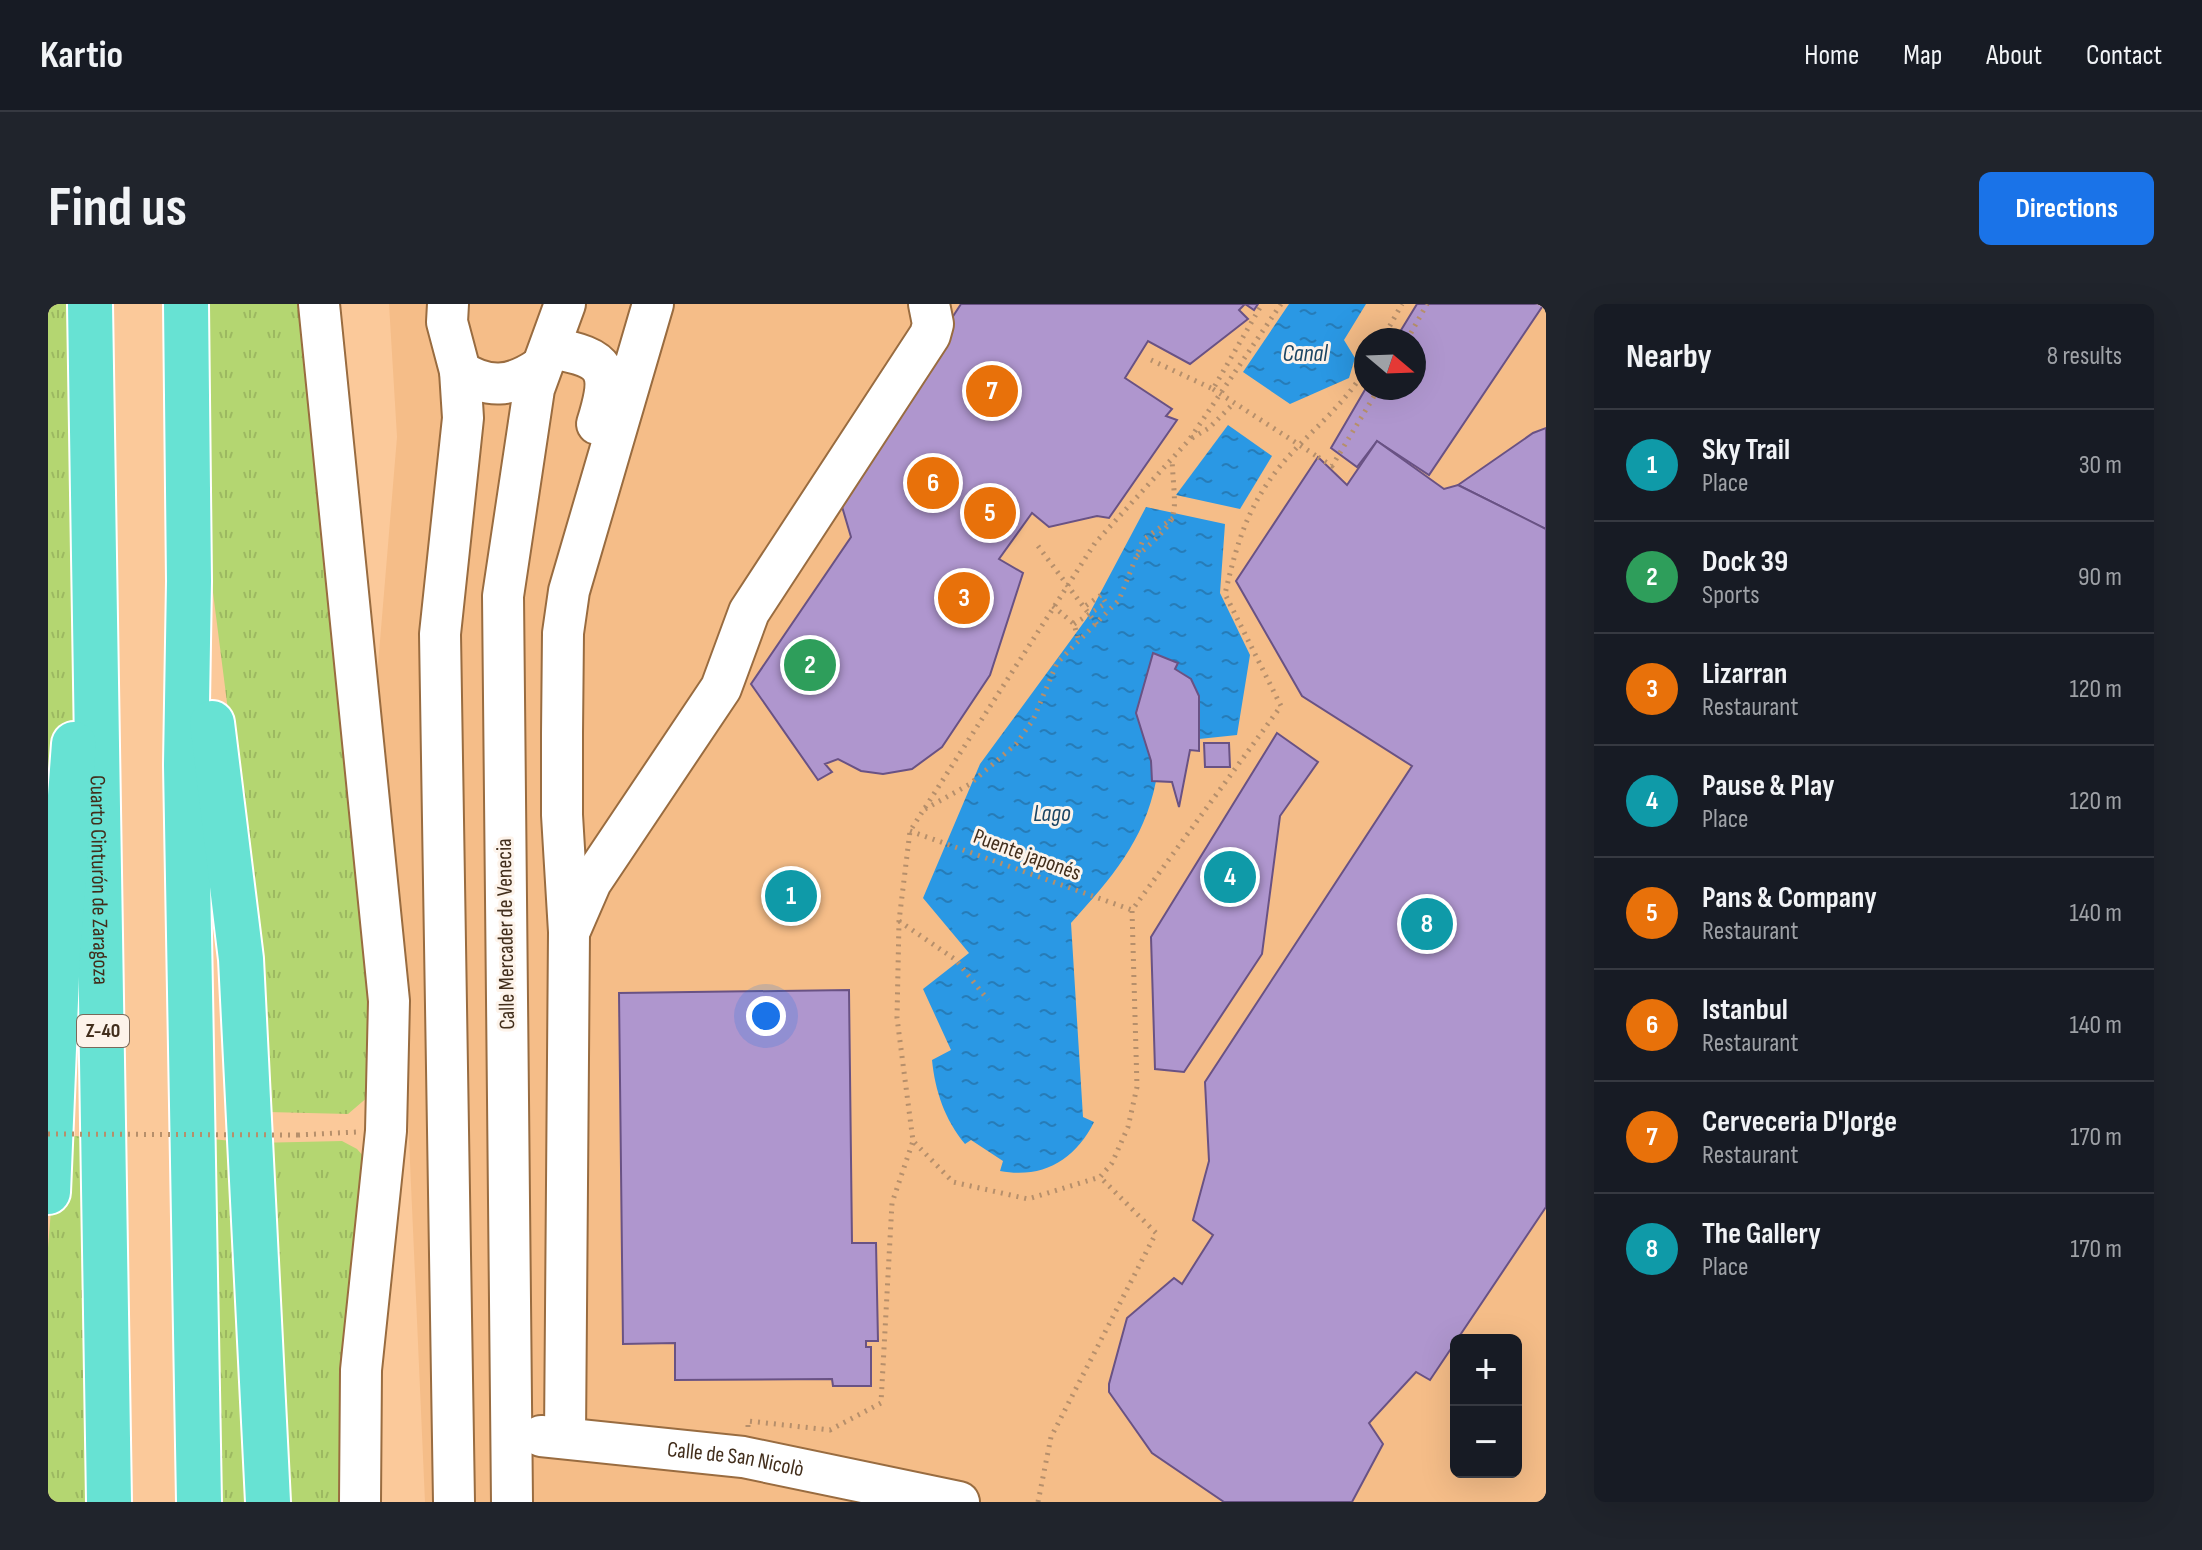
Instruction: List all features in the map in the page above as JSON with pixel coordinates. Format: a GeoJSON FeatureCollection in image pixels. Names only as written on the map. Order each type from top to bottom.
{"type":"FeatureCollection","features":[{"type":"Feature","properties":{"kind":"highway","name":"Cuarto Cinturón de Zaragoza"},"geometry":{"type":"LineString","coordinates":[[90,304],[109,1502]]}},
{"type":"Feature","properties":{"kind":"highway"},"geometry":{"type":"LineString","coordinates":[[186,304],[189,581],[186,765],[199,1502]]}},
{"type":"Feature","properties":{"kind":"highway"},"geometry":{"type":"LineString","coordinates":[[48,1192],[58,952],[74,752],[77,644],[93,559]]}},
{"type":"Feature","properties":{"kind":"highway"},"geometry":{"type":"LineString","coordinates":[[189,581],[206,626],[217,779],[241,959],[268,1502]]}},
{"type":"Feature","properties":{"kind":"street"},"geometry":{"type":"LineString","coordinates":[[319,304],[385,935],[389,1001],[386,1131],[365,1311],[360,1502]]}},
{"type":"Feature","properties":{"kind":"street"},"geometry":{"type":"LineString","coordinates":[[448,304],[451,348],[460,371],[463,418],[440,634],[454,1502]]}},
{"type":"Feature","properties":{"kind":"street","name":"Calle Mercader de Venecia"},"geometry":{"type":"LineString","coordinates":[[512,1502],[503,596],[544,358],[565,304]]}},
{"type":"Feature","properties":{"kind":"street"},"geometry":{"type":"LineString","coordinates":[[565,1437],[569,932],[562,815],[563,633],[569,591],[653,304]]}},
{"type":"Feature","properties":{"kind":"street"},"geometry":{"type":"LineString","coordinates":[[569,932],[591,882],[721,688],[749,612],[930,335],[933,324],[929,304]]}},
{"type":"Feature","properties":{"kind":"street"},"geometry":{"type":"LineString","coordinates":[[460,371],[490,385],[523,379],[544,358],[595,360],[606,375],[608,384],[555,558],[556,575],[569,591]]}},
{"type":"Feature","properties":{"kind":"street","name":"Calle de San Nicolò"},"geometry":{"type":"LineString","coordinates":[[453,1439],[565,1437],[743,1457],[935,1499]]}},
{"type":"Feature","properties":{"kind":"path"},"geometry":{"type":"LineString","coordinates":[[1213,389],[1262,304]]}},
{"type":"Feature","properties":{"kind":"path"},"geometry":{"type":"LineString","coordinates":[[748,1421],[830,1430],[881,1403],[892,1203],[913,1141],[897,1018],[899,921],[910,831],[1095,543],[1189,440],[1281,304]]}},
{"type":"Feature","properties":{"kind":"path"},"geometry":{"type":"LineString","coordinates":[[1389,328],[1402,304]]}},
{"type":"Feature","properties":{"kind":"path"},"geometry":{"type":"LineString","coordinates":[[1414,328],[1427,304]]}},
{"type":"Feature","properties":{"kind":"path"},"geometry":{"type":"LineString","coordinates":[[1151,360],[1213,389],[1332,466],[1372,400]]}},
{"type":"Feature","properties":{"kind":"path"},"geometry":{"type":"LineString","coordinates":[[913,1141],[953,1182],[1028,1199],[1100,1177],[1112,1163],[1128,1127],[1137,1087],[1132,910],[1281,706],[1225,594],[1241,529],[1280,466],[1354,390]]}},
{"type":"Feature","properties":{"kind":"path"},"geometry":{"type":"LineString","coordinates":[[1189,440],[1209,428],[1234,403]]}},
{"type":"Feature","properties":{"kind":"path"},"geometry":{"type":"LineString","coordinates":[[1136,557],[1164,534],[1174,516],[1172,459]]}},
{"type":"Feature","properties":{"kind":"path"},"geometry":{"type":"LineString","coordinates":[[923,810],[970,784],[1025,734],[1051,674],[1078,639],[1104,618],[1119,600],[1136,557],[1151,531],[1174,516]]}},
{"type":"Feature","properties":{"kind":"path"},"geometry":{"type":"LineString","coordinates":[[1038,546],[1098,626]]}},
{"type":"Feature","properties":{"kind":"path"},"geometry":{"type":"LineString","coordinates":[[1074,624],[1106,603],[1101,595],[1084,607]]}},
{"type":"Feature","properties":{"kind":"path"},"geometry":{"type":"LineString","coordinates":[[1053,606],[1074,624],[1078,639]]}},
{"type":"Feature","properties":{"kind":"path","name":"Puente japonés"},"geometry":{"type":"LineString","coordinates":[[910,831],[1132,910]]}},
{"type":"Feature","properties":{"kind":"path"},"geometry":{"type":"LineString","coordinates":[[899,921],[956,960],[988,1000]]}},
{"type":"Feature","properties":{"kind":"path"},"geometry":{"type":"LineString","coordinates":[[48,1134],[298,1135],[386,1131]]}},
{"type":"Feature","properties":{"kind":"path"},"geometry":{"type":"LineString","coordinates":[[1038,1502],[1051,1437],[1156,1233],[1100,1177]]}},
{"type":"Feature","properties":{"kind":"shaded area"},"geometry":{"type":"Polygon","coordinates":[[[389,304],[1546,304],[1546,1502],[425,1502],[403,1003],[374,713],[397,437],[389,304]]]}},
{"type":"Feature","properties":{"kind":"green space"},"geometry":{"type":"Polygon","coordinates":[[[48,304],[90,304],[75,729],[48,1192],[48,304]]]}},
{"type":"Feature","properties":{"kind":"green space"},"geometry":{"type":"Polygon","coordinates":[[[186,304],[305,304],[373,985],[369,1096],[348,1114],[268,1112],[232,742],[186,380],[186,304]]]}},
{"type":"Feature","properties":{"kind":"green space"},"geometry":{"type":"Polygon","coordinates":[[[57,1134],[103,1139],[109,1502],[48,1502],[48,1248],[57,1134]]]}},
{"type":"Feature","properties":{"kind":"green space"},"geometry":{"type":"Polygon","coordinates":[[[193,1137],[251,1143],[342,1141],[357,1149],[365,1158],[360,1502],[199,1502],[193,1137]]]}},
{"type":"Feature","properties":{"kind":"water","name":"Canal"},"geometry":{"type":"Polygon","coordinates":[[[1289,304],[1366,304],[1344,340],[1354,356],[1349,378],[1290,404],[1243,372],[1289,304]]]}},
{"type":"Feature","properties":{"kind":"water"},"geometry":{"type":"Polygon","coordinates":[[[1228,425],[1272,456],[1240,509],[1176,495],[1228,425]]]}},
{"type":"Feature","properties":{"kind":"water","name":"Lago"},"geometry":{"type":"Polygon","coordinates":[[[1146,507],[1225,524],[1220,593],[1250,655],[1237,735],[1199,739],[1196,689],[1185,674],[1175,669],[1177,663],[1153,653],[1136,713],[1151,761],[1152,780],[1156,781],[1151,803],[1124,858],[1071,923],[1083,1117],[1094,1122],[1077,1147],[1056,1164],[1030,1172],[1000,1171],[1003,1161],[971,1140],[965,1144],[952,1125],[938,1094],[932,1060],[951,1050],[923,989],[969,953],[923,898],[980,764],[1087,618],[1146,507]]]}},
{"type":"Feature","properties":{"kind":"building"},"geometry":{"type":"Polygon","coordinates":[[[961,304],[1245,304],[1239,310],[1248,319],[1190,364],[1148,341],[1125,378],[1172,409],[1166,416],[1177,420],[1109,518],[1097,516],[1049,527],[1032,513],[999,559],[1023,573],[990,675],[942,747],[912,769],[883,774],[861,771],[838,759],[825,764],[832,772],[818,780],[751,684],[851,537],[838,493],[961,304]]]}},
{"type":"Feature","properties":{"kind":"building"},"geometry":{"type":"Polygon","coordinates":[[[1417,304],[1544,304],[1429,475],[1377,441],[1357,467],[1331,448],[1359,400],[1426,400],[1426,328],[1402,328],[1417,304]]]}},
{"type":"Feature","properties":{"kind":"building"},"geometry":{"type":"Polygon","coordinates":[[[1546,428],[1546,529],[1458,485],[1533,433],[1546,428]]]}},
{"type":"Feature","properties":{"kind":"building"},"geometry":{"type":"Polygon","coordinates":[[[1377,441],[1444,489],[1458,485],[1546,529],[1546,1207],[1461,1334],[1450,1334],[1450,1350],[1430,1380],[1416,1372],[1369,1423],[1383,1444],[1352,1502],[1224,1502],[1152,1453],[1109,1392],[1109,1384],[1127,1318],[1174,1278],[1182,1284],[1213,1235],[1193,1220],[1209,1161],[1205,1082],[1412,766],[1302,696],[1236,581],[1318,457],[1347,485],[1377,441]]]}},
{"type":"Feature","properties":{"kind":"building"},"geometry":{"type":"Polygon","coordinates":[[[1153,653],[1178,663],[1175,669],[1191,679],[1199,696],[1199,751],[1190,750],[1179,807],[1172,782],[1152,781],[1151,761],[1136,713],[1153,653]]]}},
{"type":"Feature","properties":{"kind":"building"},"geometry":{"type":"Polygon","coordinates":[[[1277,733],[1318,762],[1280,816],[1262,954],[1184,1072],[1155,1069],[1151,937],[1277,733]]]}},
{"type":"Feature","properties":{"kind":"building"},"geometry":{"type":"Polygon","coordinates":[[[1204,743],[1229,743],[1230,767],[1205,767],[1204,743]]]}},
{"type":"Feature","properties":{"kind":"building"},"geometry":{"type":"Polygon","coordinates":[[[849,990],[852,1243],[876,1243],[878,1341],[866,1341],[866,1347],[871,1347],[871,1386],[833,1386],[832,1379],[675,1380],[675,1343],[623,1344],[619,993],[849,990]]]}},
{"type":"Feature","properties":{"kind":"place","name":"Cerveceria D'Jorge"},"geometry":{"type":"Point","coordinates":[992,391]}},
{"type":"Feature","properties":{"kind":"place","name":"Istanbul"},"geometry":{"type":"Point","coordinates":[933,483]}},
{"type":"Feature","properties":{"kind":"place","name":"Pans & Company"},"geometry":{"type":"Point","coordinates":[990,513]}},
{"type":"Feature","properties":{"kind":"place","name":"Lizarran"},"geometry":{"type":"Point","coordinates":[964,598]}},
{"type":"Feature","properties":{"kind":"place","name":"Dock 39"},"geometry":{"type":"Point","coordinates":[810,665]}},
{"type":"Feature","properties":{"kind":"place","name":"Pause & Play"},"geometry":{"type":"Point","coordinates":[1230,877]}},
{"type":"Feature","properties":{"kind":"place","name":"Sky Trail"},"geometry":{"type":"Point","coordinates":[791,896]}},
{"type":"Feature","properties":{"kind":"place","name":"The Gallery"},"geometry":{"type":"Point","coordinates":[1427,924]}}]}
